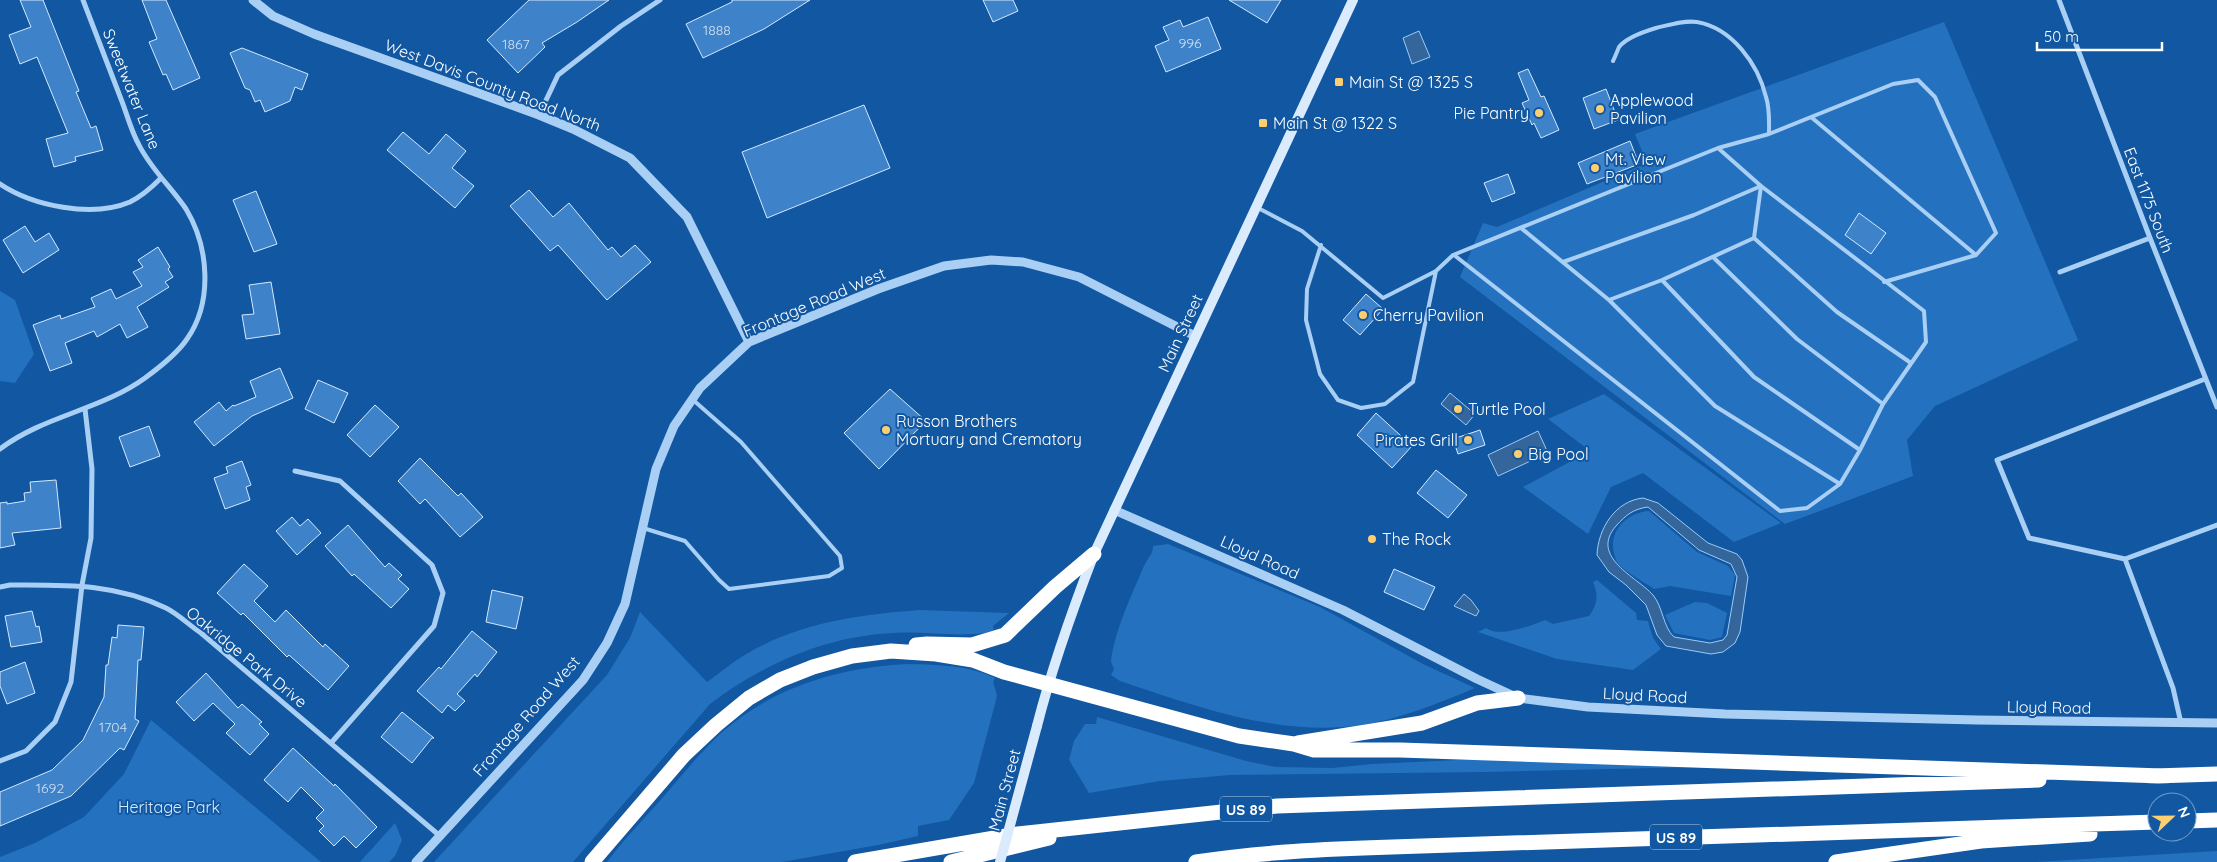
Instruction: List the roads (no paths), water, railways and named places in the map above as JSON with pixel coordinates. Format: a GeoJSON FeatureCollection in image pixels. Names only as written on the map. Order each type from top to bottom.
{"type":"FeatureCollection","features":[{"type":"Feature","properties":{"kind":"highway"},"geometry":{"type":"LineString","coordinates":[[904,652],[914,646],[927,644],[972,645],[1005,635],[1055,587],[1094,554]]}},
{"type":"Feature","properties":{"kind":"highway"},"geometry":{"type":"LineString","coordinates":[[592,862],[684,755],[749,698],[780,680],[813,667],[852,656],[892,651],[973,660],[1004,672],[1238,736],[1294,744],[1314,750],[1460,752],[2162,776]]}},
{"type":"Feature","properties":{"kind":"highway"},"geometry":{"type":"LineString","coordinates":[[1294,744],[1422,723],[1477,703],[1518,698]]}},
{"type":"Feature","properties":{"kind":"highway","name":"US 89"},"geometry":{"type":"LineString","coordinates":[[951,862],[1111,825],[1277,806],[2217,774]]}},
{"type":"Feature","properties":{"kind":"highway"},"geometry":{"type":"LineString","coordinates":[[2197,821],[2216,820]]}},
{"type":"Feature","properties":{"kind":"highway","name":"US 89"},"geometry":{"type":"LineString","coordinates":[[1196,862],[1238,856],[1329,849],[2147,822]]}},
{"type":"Feature","properties":{"kind":"highway"},"geometry":{"type":"LineString","coordinates":[[854,862],[1018,834],[1111,825]]}},
{"type":"Feature","properties":{"kind":"highway"},"geometry":{"type":"LineString","coordinates":[[1836,862],[1982,841],[2107,833],[2147,828]]}},
{"type":"Feature","properties":{"kind":"main road","name":"Main Street"},"geometry":{"type":"LineString","coordinates":[[1000,862],[1048,684],[1072,610],[1094,554],[1353,0]]}},
{"type":"Feature","properties":{"kind":"street","name":"Sweetwater Lane"},"geometry":{"type":"LineString","coordinates":[[0,449],[17,436],[125,392],[163,364],[187,340],[196,320],[203,296],[206,264],[196,229],[186,210],[160,178],[138,145],[83,0]]}},
{"type":"Feature","properties":{"kind":"street","name":"West Davis County Road North"},"geometry":{"type":"LineString","coordinates":[[253,0],[273,16],[314,34],[539,115],[630,158],[687,217],[749,342]]}},
{"type":"Feature","properties":{"kind":"street"},"geometry":{"type":"LineString","coordinates":[[539,115],[558,75],[621,26],[660,0]]}},
{"type":"Feature","properties":{"kind":"street","name":"East 1175 South"},"geometry":{"type":"LineString","coordinates":[[2059,0],[2217,407]]}},
{"type":"Feature","properties":{"kind":"street"},"geometry":{"type":"LineString","coordinates":[[0,184],[13,193],[42,203],[67,208],[101,209],[128,202],[145,193],[160,178]]}},
{"type":"Feature","properties":{"kind":"street"},"geometry":{"type":"LineString","coordinates":[[2060,272],[2150,238]]}},
{"type":"Feature","properties":{"kind":"street","name":"Frontage Road West"},"geometry":{"type":"LineString","coordinates":[[416,862],[583,680],[602,650],[625,604],[656,470],[674,426],[700,388],[749,342],[878,289],[937,268],[991,260],[1023,262],[1078,277],[1195,336]]}},
{"type":"Feature","properties":{"kind":"street"},"geometry":{"type":"LineString","coordinates":[[2205,379],[1997,460],[2030,538],[2125,559],[2217,525]]}},
{"type":"Feature","properties":{"kind":"street"},"geometry":{"type":"LineString","coordinates":[[0,761],[26,751],[55,722],[71,682],[82,585],[89,555],[92,469],[85,409]]}},
{"type":"Feature","properties":{"kind":"street"},"geometry":{"type":"LineString","coordinates":[[295,471],[340,481],[432,564],[443,593],[434,626],[331,743]]}},
{"type":"Feature","properties":{"kind":"street","name":"Lloyd Road"},"geometry":{"type":"LineString","coordinates":[[1114,510],[1343,610],[1518,698],[1588,707],[1725,714],[2181,724],[2217,723]]}},
{"type":"Feature","properties":{"kind":"street"},"geometry":{"type":"LineString","coordinates":[[2125,559],[2173,688],[2181,724]]}},
{"type":"Feature","properties":{"kind":"street","name":"Oakridge Park Drive"},"geometry":{"type":"LineString","coordinates":[[0,587],[10,585],[82,585],[110,590],[167,609],[201,633],[440,836]]}},
{"type":"Feature","properties":{"kind":"lane"},"geometry":{"type":"LineString","coordinates":[[1613,61],[1620,46],[1647,31],[1674,23],[1697,22],[1720,31],[1739,45],[1757,73],[1766,95],[1769,112],[1769,134]]}},
{"type":"Feature","properties":{"kind":"lane"},"geometry":{"type":"LineString","coordinates":[[1256,207],[1302,230],[1383,298],[1436,271],[1454,255],[1718,148],[1769,134],[1893,84],[1918,80],[1935,97],[1996,233],[1976,255],[1884,282]]}},
{"type":"Feature","properties":{"kind":"lane"},"geometry":{"type":"LineString","coordinates":[[1811,117],[1976,255]]}},
{"type":"Feature","properties":{"kind":"lane"},"geometry":{"type":"LineString","coordinates":[[1454,255],[1780,512],[1807,508],[1840,484],[1884,404],[1926,342],[1924,311],[1760,186],[1718,148]]}},
{"type":"Feature","properties":{"kind":"lane"},"geometry":{"type":"LineString","coordinates":[[1754,238],[1760,186]]}},
{"type":"Feature","properties":{"kind":"lane"},"geometry":{"type":"LineString","coordinates":[[1563,262],[1694,215],[1760,186]]}},
{"type":"Feature","properties":{"kind":"lane"},"geometry":{"type":"LineString","coordinates":[[1521,228],[1609,300],[1715,406],[1840,484]]}},
{"type":"Feature","properties":{"kind":"lane"},"geometry":{"type":"LineString","coordinates":[[1609,300],[1662,280],[1754,238]]}},
{"type":"Feature","properties":{"kind":"lane"},"geometry":{"type":"LineString","coordinates":[[1754,238],[1837,312],[1912,362]]}},
{"type":"Feature","properties":{"kind":"lane"},"geometry":{"type":"LineString","coordinates":[[1321,245],[1307,289],[1306,320],[1312,346],[1320,374],[1338,400],[1361,408],[1385,404],[1414,382],[1436,271]]}},
{"type":"Feature","properties":{"kind":"lane"},"geometry":{"type":"LineString","coordinates":[[1713,257],[1797,339],[1884,404]]}},
{"type":"Feature","properties":{"kind":"lane"},"geometry":{"type":"LineString","coordinates":[[1662,280],[1754,377],[1860,450]]}},
{"type":"Feature","properties":{"kind":"lane"},"geometry":{"type":"LineString","coordinates":[[642,528],[685,541],[719,580],[730,589],[829,576],[842,568],[840,556],[741,442],[692,399]]}},
{"type":"Feature","properties":{"kind":"place","name":"Main St @ 1325 S"},"geometry":{"type":"Point","coordinates":[1339,82]}},
{"type":"Feature","properties":{"kind":"place","name":"Applewood Pavilion"},"geometry":{"type":"Point","coordinates":[1600,109]}},
{"type":"Feature","properties":{"kind":"place","name":"Pie Pantry"},"geometry":{"type":"Point","coordinates":[1539,113]}},
{"type":"Feature","properties":{"kind":"place","name":"Main St @ 1322 S"},"geometry":{"type":"Point","coordinates":[1263,123]}},
{"type":"Feature","properties":{"kind":"place","name":"Mt. View Pavilion"},"geometry":{"type":"Point","coordinates":[1595,168]}},
{"type":"Feature","properties":{"kind":"place","name":"Cherry Pavilion"},"geometry":{"type":"Point","coordinates":[1363,315]}},
{"type":"Feature","properties":{"kind":"place","name":"Turtle Pool"},"geometry":{"type":"Point","coordinates":[1458,409]}},
{"type":"Feature","properties":{"kind":"place","name":"Russon Brothers Mortuary and Crematory"},"geometry":{"type":"Point","coordinates":[886,430]}},
{"type":"Feature","properties":{"kind":"place","name":"Pirates Grill"},"geometry":{"type":"Point","coordinates":[1468,440]}},
{"type":"Feature","properties":{"kind":"place","name":"Big Pool"},"geometry":{"type":"Point","coordinates":[1518,454]}},
{"type":"Feature","properties":{"kind":"place","name":"The Rock"},"geometry":{"type":"Point","coordinates":[1372,539]}},
{"type":"Feature","properties":{"kind":"park label","name":"Heritage Park"},"geometry":{"type":"Point","coordinates":[169,807]}}]}
